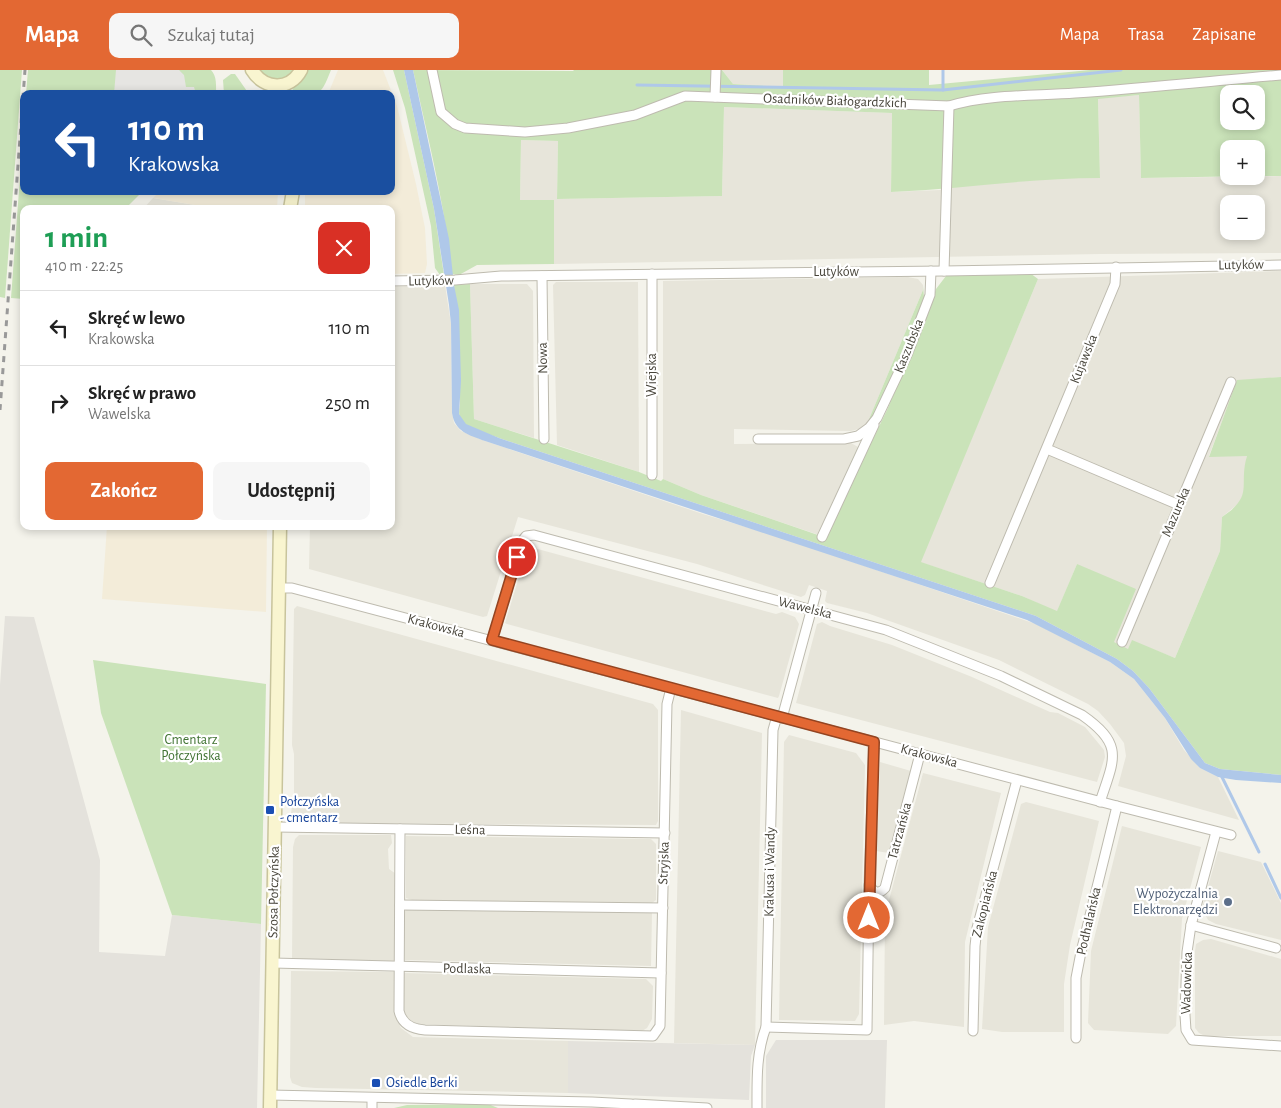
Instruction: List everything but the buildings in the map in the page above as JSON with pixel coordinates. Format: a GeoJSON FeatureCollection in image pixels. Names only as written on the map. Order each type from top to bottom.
{"type":"FeatureCollection","features":[{"type":"Feature","properties":{"kind":"main road"},"geometry":{"type":"LineString","coordinates":[[256,74],[272,85],[287,88],[301,70]]}},
{"type":"Feature","properties":{"kind":"main road"},"geometry":{"type":"LineString","coordinates":[[256,74],[266,90]]}},
{"type":"Feature","properties":{"kind":"main road","name":"Szosa Połczyńska"},"geometry":{"type":"LineString","coordinates":[[270,1102],[280,530]]}},
{"type":"Feature","properties":{"kind":"street","name":"Osadników Białogardzkich"},"geometry":{"type":"LineString","coordinates":[[432,70],[441,112],[455,124],[465,128],[525,132],[568,128],[634,115],[685,96],[716,90],[949,106],[961,102],[1032,95],[1281,75]]}},
{"type":"Feature","properties":{"kind":"street"},"geometry":{"type":"LineString","coordinates":[[716,70],[716,90]]}},
{"type":"Feature","properties":{"kind":"street"},"geometry":{"type":"LineString","coordinates":[[944,271],[949,106]]}},
{"type":"Feature","properties":{"kind":"street","name":"Lutyków"},"geometry":{"type":"LineString","coordinates":[[395,282],[501,276],[1281,265]]}},
{"type":"Feature","properties":{"kind":"street","name":"Kujawska"},"geometry":{"type":"LineString","coordinates":[[990,583],[1115,284],[1116,267]]}},
{"type":"Feature","properties":{"kind":"street","name":"Kaszubska"},"geometry":{"type":"LineString","coordinates":[[822,538],[907,356],[930,295],[931,271]]}},
{"type":"Feature","properties":{"kind":"street","name":"Wiejska"},"geometry":{"type":"LineString","coordinates":[[652,274],[652,475]]}},
{"type":"Feature","properties":{"kind":"street","name":"Nowa"},"geometry":{"type":"LineString","coordinates":[[542,276],[544,440]]}},
{"type":"Feature","properties":{"kind":"street","name":"Mazurska"},"geometry":{"type":"LineString","coordinates":[[1122,642],[1231,382]]}},
{"type":"Feature","properties":{"kind":"street","name":"Kaszubska"},"geometry":{"type":"LineString","coordinates":[[758,439],[844,439],[858,436],[870,428],[877,418]]}},
{"type":"Feature","properties":{"kind":"street"},"geometry":{"type":"LineString","coordinates":[[1047,449],[1179,505]]}},
{"type":"Feature","properties":{"kind":"street","name":"Wawelska"},"geometry":{"type":"LineString","coordinates":[[492,640],[522,541],[526,536],[534,535],[886,630],[1001,676],[1082,715],[1105,737],[1113,750],[1113,762],[1100,802]]}},
{"type":"Feature","properties":{"kind":"street","name":"Krakowska"},"geometry":{"type":"LineString","coordinates":[[279,588],[292,588],[1231,835]]}},
{"type":"Feature","properties":{"kind":"street","name":"Krakusa i Wandy"},"geometry":{"type":"LineString","coordinates":[[757,1108],[758,1061],[766,1027],[773,730],[779,717],[816,593]]}},
{"type":"Feature","properties":{"kind":"street","name":"Stryjska"},"geometry":{"type":"LineString","coordinates":[[398,967],[400,1015],[405,1023],[415,1029],[653,1036],[660,1026],[667,704],[670,688]]}},
{"type":"Feature","properties":{"kind":"street","name":"Tatrzańska"},"geometry":{"type":"LineString","coordinates":[[766,1027],[867,1030],[869,885],[874,742]]}},
{"type":"Feature","properties":{"kind":"street","name":"Tatrzańska"},"geometry":{"type":"LineString","coordinates":[[869,885],[875,892],[880,892],[885,888],[920,754]]}},
{"type":"Feature","properties":{"kind":"street","name":"Zakopiańska"},"geometry":{"type":"LineString","coordinates":[[973,1031],[974,946],[977,928],[1017,780]]}},
{"type":"Feature","properties":{"kind":"street","name":"Podhalańska"},"geometry":{"type":"LineString","coordinates":[[1076,1038],[1076,978],[1117,806]]}},
{"type":"Feature","properties":{"kind":"street","name":"Leśna"},"geometry":{"type":"LineString","coordinates":[[275,827],[665,832]]}},
{"type":"Feature","properties":{"kind":"street"},"geometry":{"type":"LineString","coordinates":[[398,967],[400,829]]}},
{"type":"Feature","properties":{"kind":"street","name":"Wadowicka"},"geometry":{"type":"LineString","coordinates":[[1216,832],[1191,925],[1184,990],[1186,1030],[1192,1040],[1281,1046]]}},
{"type":"Feature","properties":{"kind":"street"},"geometry":{"type":"LineString","coordinates":[[400,905],[663,908]]}},
{"type":"Feature","properties":{"kind":"street"},"geometry":{"type":"LineString","coordinates":[[1191,925],[1276,948]]}},
{"type":"Feature","properties":{"kind":"street","name":"Podlaska"},"geometry":{"type":"LineString","coordinates":[[273,964],[661,973]]}},
{"type":"Feature","properties":{"kind":"street"},"geometry":{"type":"LineString","coordinates":[[270,1102],[372,1098],[592,1102],[707,1108]]}},
{"type":"Feature","properties":{"kind":"street"},"geometry":{"type":"LineString","coordinates":[[372,1098],[372,1108]]}},
{"type":"Feature","properties":{"kind":"street"},"geometry":{"type":"LineString","coordinates":[[632,1104],[642,1108]]}},
{"type":"Feature","properties":{"kind":"shaded area"},"geometry":{"type":"Polygon","coordinates":[[[116,70],[179,70],[184,75],[186,87],[194,87],[195,90],[114,90],[116,70]]]}},
{"type":"Feature","properties":{"kind":"shaded area"},"geometry":{"type":"Polygon","coordinates":[[[338,70],[383,70],[391,90],[330,90],[338,70]]]}},
{"type":"Feature","properties":{"kind":"shaded area"},"geometry":{"type":"Polygon","coordinates":[[[722,70],[783,70],[783,87],[733,84],[722,70]]]}},
{"type":"Feature","properties":{"kind":"shaded area"},"geometry":{"type":"Polygon","coordinates":[[[1139,95],[1141,178],[1220,177],[1220,185],[1265,185],[1265,176],[1281,176],[1281,253],[1100,254],[554,264],[554,200],[520,200],[521,140],[558,141],[557,199],[722,196],[724,107],[892,113],[891,192],[940,190],[957,186],[1060,178],[1100,178],[1098,98],[1139,95]]]}},
{"type":"Feature","properties":{"kind":"shaded area"},"geometry":{"type":"Polygon","coordinates":[[[395,101],[425,228],[427,264],[425,273],[395,274],[395,205],[305,205],[305,195],[395,195],[395,101]]]}},
{"type":"Feature","properties":{"kind":"shaded area"},"geometry":{"type":"Polygon","coordinates":[[[156,195],[278,195],[277,205],[195,205],[153,198],[156,195]]]}},
{"type":"Feature","properties":{"kind":"shaded area"},"geometry":{"type":"Polygon","coordinates":[[[153,198],[195,205],[147,205],[153,198]]]}},
{"type":"Feature","properties":{"kind":"shaded area"},"geometry":{"type":"Polygon","coordinates":[[[1281,271],[1281,377],[1237,381],[1209,456],[1247,456],[1244,494],[1239,503],[1222,517],[1220,551],[1175,658],[1132,641],[1128,650],[1114,642],[1077,564],[1057,612],[1022,596],[920,562],[1038,279],[1281,271]]]}},
{"type":"Feature","properties":{"kind":"shaded area"},"geometry":{"type":"Polygon","coordinates":[[[908,277],[918,279],[923,285],[923,290],[867,424],[851,431],[734,429],[734,444],[851,443],[858,447],[819,535],[701,495],[663,479],[663,281],[908,277]]]}},
{"type":"Feature","properties":{"kind":"shaded area"},"geometry":{"type":"Polygon","coordinates":[[[556,282],[638,282],[639,472],[557,445],[553,285],[556,282]]]}},
{"type":"Feature","properties":{"kind":"shaded area"},"geometry":{"type":"Polygon","coordinates":[[[470,284],[527,284],[533,291],[534,438],[474,419],[470,284]]]}},
{"type":"Feature","properties":{"kind":"shaded area"},"geometry":{"type":"Polygon","coordinates":[[[445,285],[451,324],[452,413],[454,423],[461,431],[485,441],[703,514],[782,538],[1036,624],[1110,662],[1134,679],[1165,718],[1184,750],[1200,768],[1218,777],[1239,820],[1118,786],[1126,756],[1124,743],[1098,711],[1088,704],[999,660],[867,613],[827,603],[825,601],[827,591],[809,585],[805,595],[801,597],[697,564],[518,517],[487,616],[483,617],[309,569],[310,530],[395,530],[395,287],[445,285]]]}},
{"type":"Feature","properties":{"kind":"shaded area"},"geometry":{"type":"Polygon","coordinates":[[[107,530],[267,530],[266,612],[102,599],[107,530]]]}},
{"type":"Feature","properties":{"kind":"shaded area"},"geometry":{"type":"Polygon","coordinates":[[[534,548],[776,614],[782,612],[795,617],[799,624],[778,698],[505,623],[526,554],[534,548]]]}},
{"type":"Feature","properties":{"kind":"shaded area"},"geometry":{"type":"Polygon","coordinates":[[[297,606],[653,704],[658,710],[658,821],[656,825],[294,823],[291,813],[294,793],[294,754],[292,745],[294,609],[297,606]]]}},
{"type":"Feature","properties":{"kind":"shaded area"},"geometry":{"type":"Polygon","coordinates":[[[5,616],[34,617],[100,860],[99,952],[165,956],[172,915],[261,924],[257,1108],[0,1108],[0,685],[5,616]]]}},
{"type":"Feature","properties":{"kind":"shaded area"},"geometry":{"type":"Polygon","coordinates":[[[822,622],[892,645],[972,677],[1050,712],[1058,713],[1085,727],[1104,750],[1105,757],[1097,782],[796,703],[817,624],[822,622]]]}},
{"type":"Feature","properties":{"kind":"shaded area"},"geometry":{"type":"Polygon","coordinates":[[[681,710],[762,733],[755,1045],[674,1043],[681,710]]]}},
{"type":"Feature","properties":{"kind":"shaded area"},"geometry":{"type":"Polygon","coordinates":[[[789,735],[856,753],[865,765],[859,1014],[855,1021],[779,1020],[784,742],[789,735]]]}},
{"type":"Feature","properties":{"kind":"shaded area"},"geometry":{"type":"Polygon","coordinates":[[[880,762],[911,771],[889,853],[876,851],[880,762]]]}},
{"type":"Feature","properties":{"kind":"shaded area"},"geometry":{"type":"Polygon","coordinates":[[[923,773],[1001,793],[965,942],[964,1027],[914,1021],[884,1025],[885,915],[923,773]]]}},
{"type":"Feature","properties":{"kind":"shaded area"},"geometry":{"type":"Polygon","coordinates":[[[1026,802],[1099,821],[1070,945],[1064,984],[1064,1032],[1002,1032],[982,1029],[988,927],[1021,804],[1026,802]]]}},
{"type":"Feature","properties":{"kind":"shaded area"},"geometry":{"type":"Polygon","coordinates":[[[297,814],[335,815],[335,824],[297,824],[297,814]]]}},
{"type":"Feature","properties":{"kind":"shaded area"},"geometry":{"type":"Polygon","coordinates":[[[1122,826],[1201,847],[1182,919],[1176,1026],[1168,1034],[1094,1030],[1088,1023],[1091,951],[1122,826]]]}},
{"type":"Feature","properties":{"kind":"shaded area"},"geometry":{"type":"Polygon","coordinates":[[[299,835],[391,835],[392,843],[388,849],[389,869],[396,874],[395,961],[292,959],[293,847],[295,839],[299,835]]]}},
{"type":"Feature","properties":{"kind":"shaded area"},"geometry":{"type":"Polygon","coordinates":[[[406,836],[651,839],[656,844],[656,900],[652,903],[412,900],[406,898],[406,836]]]}},
{"type":"Feature","properties":{"kind":"shaded area"},"geometry":{"type":"Polygon","coordinates":[[[1218,851],[1261,862],[1281,903],[1281,940],[1216,924],[1208,920],[1202,908],[1218,851]]]}},
{"type":"Feature","properties":{"kind":"shaded area"},"geometry":{"type":"Polygon","coordinates":[[[409,908],[652,913],[651,966],[405,960],[405,911],[409,908]]]}},
{"type":"Feature","properties":{"kind":"shaded area"},"geometry":{"type":"Polygon","coordinates":[[[1211,939],[1281,959],[1281,1036],[1205,1036],[1195,1028],[1196,944],[1203,940],[1211,939]]]}},
{"type":"Feature","properties":{"kind":"shaded area"},"geometry":{"type":"Polygon","coordinates":[[[291,971],[396,972],[396,1017],[401,1028],[413,1037],[568,1041],[568,1093],[316,1088],[302,1087],[292,1083],[290,1077],[291,971]]]}},
{"type":"Feature","properties":{"kind":"shaded area"},"geometry":{"type":"Polygon","coordinates":[[[404,973],[646,979],[653,986],[652,1019],[647,1028],[642,1031],[415,1024],[409,1021],[403,1009],[404,973]]]}},
{"type":"Feature","properties":{"kind":"shaded area"},"geometry":{"type":"Polygon","coordinates":[[[776,1040],[887,1040],[885,1108],[766,1108],[766,1056],[776,1040]]]}},
{"type":"Feature","properties":{"kind":"shaded area"},"geometry":{"type":"Polygon","coordinates":[[[568,1041],[755,1045],[751,1056],[749,1100],[568,1093],[568,1041]]]}},
{"type":"Feature","properties":{"kind":"green space"},"geometry":{"type":"Polygon","coordinates":[[[0,70],[22,70],[5,298],[0,297],[0,70]]]}},
{"type":"Feature","properties":{"kind":"green space"},"geometry":{"type":"Polygon","coordinates":[[[28,70],[211,70],[216,84],[216,90],[26,90],[28,70]]]}},
{"type":"Feature","properties":{"kind":"green space"},"geometry":{"type":"Polygon","coordinates":[[[260,70],[293,70],[285,77],[276,79],[268,77],[260,70]]]}},
{"type":"Feature","properties":{"kind":"green space"},"geometry":{"type":"Polygon","coordinates":[[[307,70],[331,70],[321,90],[292,90],[307,70]]]}},
{"type":"Feature","properties":{"kind":"green space"},"geometry":{"type":"Polygon","coordinates":[[[393,70],[404,70],[434,209],[444,275],[440,275],[435,268],[431,226],[405,108],[393,70]]]}},
{"type":"Feature","properties":{"kind":"green space"},"geometry":{"type":"Polygon","coordinates":[[[413,70],[722,70],[733,84],[783,87],[783,70],[929,70],[929,85],[1090,70],[1281,70],[1281,176],[1265,176],[1265,140],[1220,140],[1220,177],[1141,178],[1139,95],[1098,99],[1100,178],[1074,178],[891,192],[892,113],[724,107],[722,196],[557,199],[558,141],[521,140],[520,200],[554,200],[554,264],[477,265],[459,275],[452,274],[441,197],[413,70]]]}},
{"type":"Feature","properties":{"kind":"green space"},"geometry":{"type":"Polygon","coordinates":[[[231,74],[235,74],[246,90],[224,90],[223,80],[231,74]]]}},
{"type":"Feature","properties":{"kind":"green space"},"geometry":{"type":"Polygon","coordinates":[[[20,177],[20,195],[139,195],[129,205],[20,205],[20,299],[11,298],[20,177]]]}},
{"type":"Feature","properties":{"kind":"green space"},"geometry":{"type":"Polygon","coordinates":[[[1030,273],[1038,279],[921,562],[1022,596],[1057,611],[1077,564],[1136,589],[1114,642],[1128,649],[1132,640],[1175,658],[1220,551],[1222,517],[1239,502],[1244,490],[1247,456],[1209,457],[1237,380],[1281,377],[1281,775],[1220,769],[1205,763],[1149,688],[1133,671],[1117,659],[1036,616],[483,433],[467,425],[459,416],[460,402],[454,285],[470,284],[474,419],[639,472],[661,481],[663,479],[701,495],[818,535],[858,447],[868,449],[887,410],[928,313],[936,289],[946,276],[1030,273]]]}},
{"type":"Feature","properties":{"kind":"green space"},"geometry":{"type":"Polygon","coordinates":[[[923,285],[924,297],[919,316],[878,409],[867,424],[923,290],[923,285]]]}},
{"type":"Feature","properties":{"kind":"green space","name":"Cmentarz Połczyńska"},"geometry":{"type":"Polygon","coordinates":[[[93,660],[266,684],[261,924],[172,915],[101,713],[93,660]]]}},
{"type":"Feature","properties":{"kind":"green space"},"geometry":{"type":"Polygon","coordinates":[[[488,1104],[498,1108],[394,1108],[407,1105],[488,1104]]]}},
{"type":"Feature","properties":{"kind":"water"},"geometry":{"type":"Polygon","coordinates":[[[404,70],[413,70],[449,239],[459,310],[461,381],[459,414],[466,424],[499,438],[1036,616],[1117,659],[1133,671],[1149,688],[1205,763],[1220,769],[1281,775],[1281,783],[1218,777],[1200,768],[1191,759],[1165,718],[1134,679],[1110,662],[1027,620],[485,441],[468,435],[460,429],[456,425],[452,413],[449,305],[434,209],[404,70]]]}},
{"type":"Feature","properties":{"kind":"waterway"},"geometry":{"type":"LineString","coordinates":[[943,70],[943,90]]}},
{"type":"Feature","properties":{"kind":"waterway"},"geometry":{"type":"LineString","coordinates":[[637,85],[943,90],[1121,70]]}},
{"type":"Feature","properties":{"kind":"waterway"},"geometry":{"type":"LineString","coordinates":[[1221,775],[1259,852]]}},
{"type":"Feature","properties":{"kind":"waterway"},"geometry":{"type":"LineString","coordinates":[[1265,864],[1281,898]]}},
{"type":"Feature","properties":{"kind":"railway"},"geometry":{"type":"LineString","coordinates":[[24,90],[25,70]]}},
{"type":"Feature","properties":{"kind":"railway"},"geometry":{"type":"LineString","coordinates":[[0,410],[20,138]]}},
{"type":"Feature","properties":{"kind":"place","name":"Połczyńska - cmentarz"},"geometry":{"type":"Point","coordinates":[270,810]}},
{"type":"Feature","properties":{"kind":"place","name":"Wypożyczalnia Elektronarzędzi"},"geometry":{"type":"Point","coordinates":[1228,902]}},
{"type":"Feature","properties":{"kind":"place","name":"Osiedle Berki"},"geometry":{"type":"Point","coordinates":[376,1083]}},
{"type":"Feature","properties":{"kind":"route"},"geometry":{"type":"LineString","coordinates":[[517,557],[492,640],[874,742],[869,918]]}}]}
